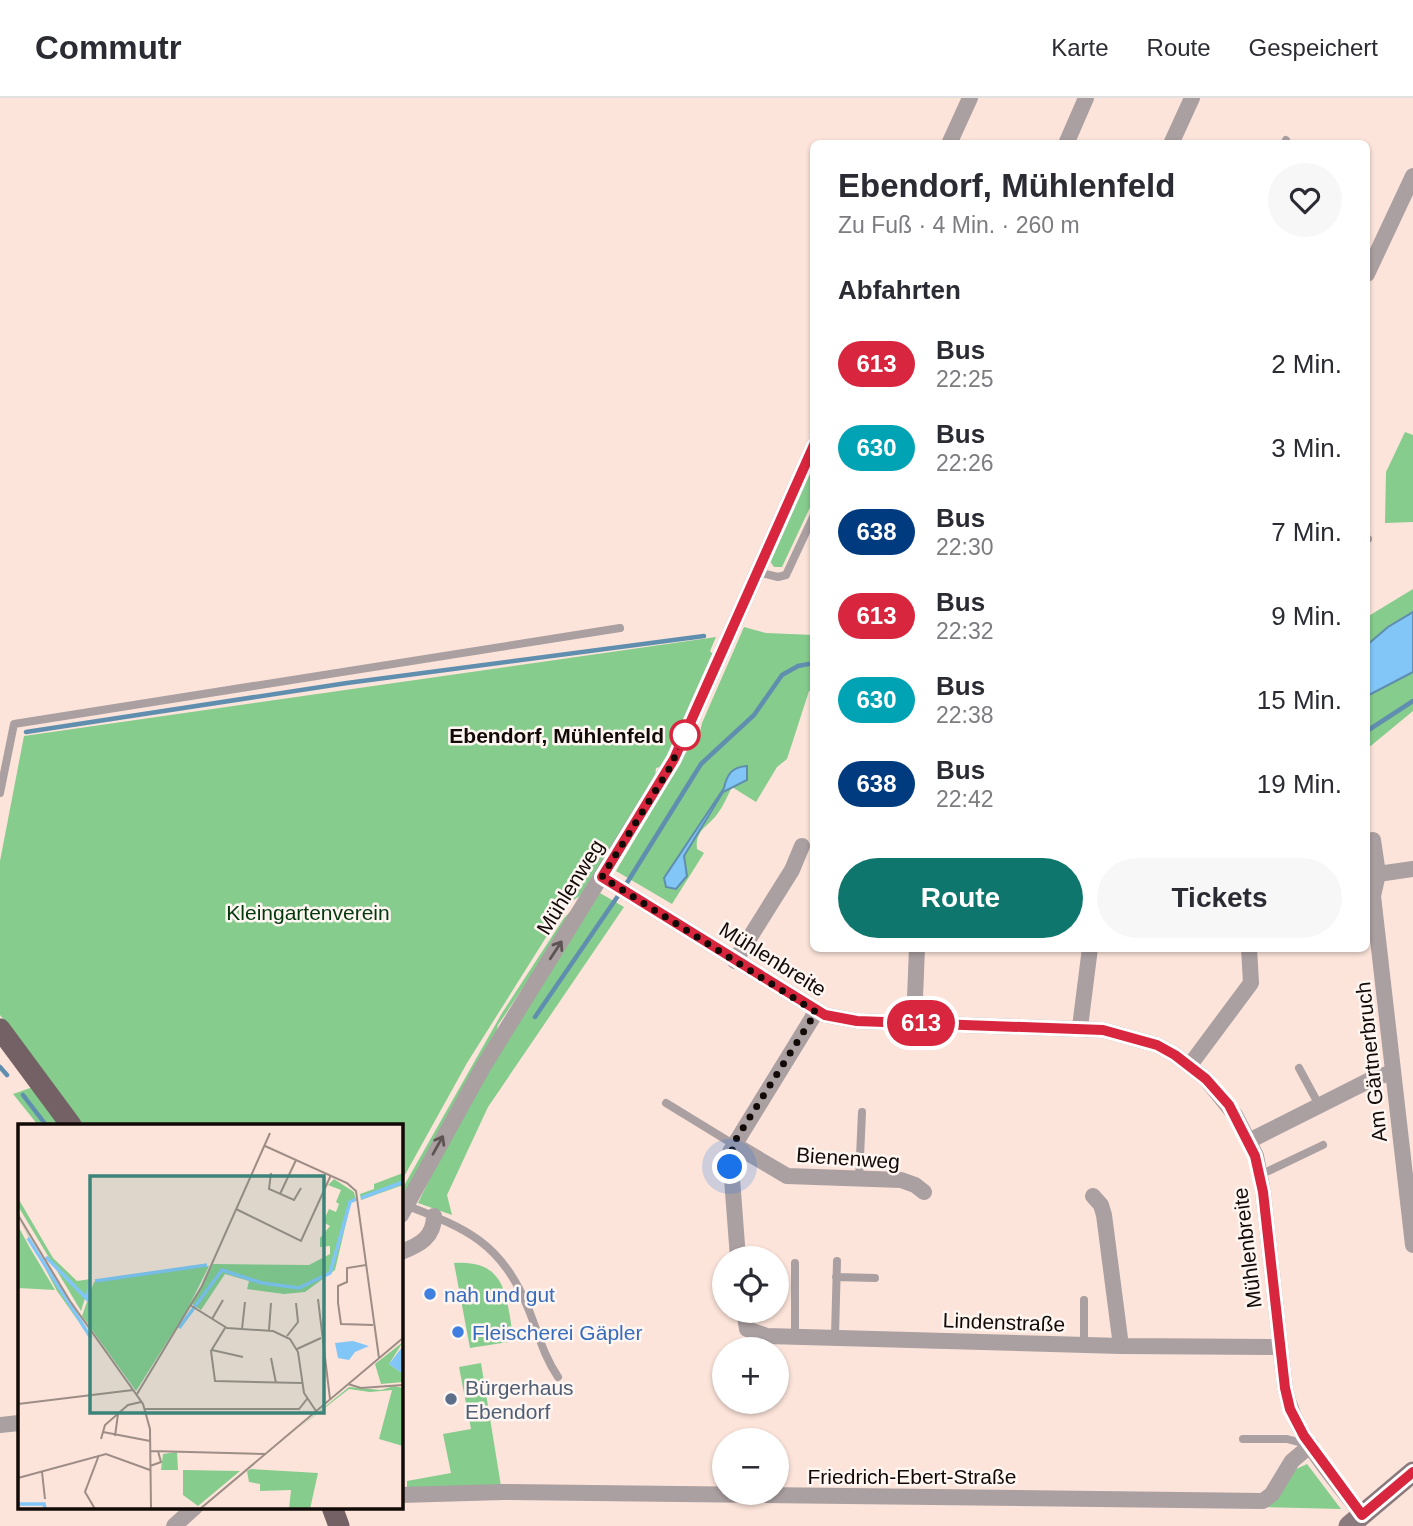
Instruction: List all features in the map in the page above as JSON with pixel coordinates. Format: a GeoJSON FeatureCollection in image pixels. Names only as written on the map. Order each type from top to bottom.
{"type":"FeatureCollection","features":[{"type":"Feature","properties":{"kind":"main road"},"geometry":{"type":"LineString","coordinates":[[0,1028],[70,1124]]}},
{"type":"Feature","properties":{"kind":"main road"},"geometry":{"type":"LineString","coordinates":[[1355,1520],[1413,1472]]}},
{"type":"Feature","properties":{"kind":"main road"},"geometry":{"type":"LineString","coordinates":[[332,1508],[339,1526]]}},
{"type":"Feature","properties":{"kind":"street"},"geometry":{"type":"LineString","coordinates":[[951,140],[970,98]]}},
{"type":"Feature","properties":{"kind":"street"},"geometry":{"type":"LineString","coordinates":[[1068,140],[1086,98]]}},
{"type":"Feature","properties":{"kind":"street"},"geometry":{"type":"LineString","coordinates":[[1173,140],[1192,98]]}},
{"type":"Feature","properties":{"kind":"street"},"geometry":{"type":"LineString","coordinates":[[1370,268],[1413,176]]}},
{"type":"Feature","properties":{"kind":"street","name":"Mühlenweg"},"geometry":{"type":"LineString","coordinates":[[403,1210],[483,1067],[674,759],[719,663],[757,572],[810,463]]}},
{"type":"Feature","properties":{"kind":"street","name":"Am Gärtnerbruch"},"geometry":{"type":"LineString","coordinates":[[1373,840],[1378,874],[1373,896],[1413,1245]]}},
{"type":"Feature","properties":{"kind":"street"},"geometry":{"type":"LineString","coordinates":[[735,961],[792,870],[802,846]]}},
{"type":"Feature","properties":{"kind":"street"},"geometry":{"type":"LineString","coordinates":[[1378,874],[1413,869]]}},
{"type":"Feature","properties":{"kind":"street","name":"Mühlenbreite"},"geometry":{"type":"LineString","coordinates":[[602,877],[816,1012],[857,1021],[1080,1027],[1137,1037],[1189,1065],[1229,1105],[1250,1141],[1260,1175],[1290,1409],[1355,1520]]}},
{"type":"Feature","properties":{"kind":"street"},"geometry":{"type":"LineString","coordinates":[[914,1023],[917,952]]}},
{"type":"Feature","properties":{"kind":"street"},"geometry":{"type":"LineString","coordinates":[[1080,1027],[1089,952]]}},
{"type":"Feature","properties":{"kind":"street"},"geometry":{"type":"LineString","coordinates":[[1189,1065],[1250,985],[1249,952]]}},
{"type":"Feature","properties":{"kind":"street"},"geometry":{"type":"LineString","coordinates":[[737,1246],[730,1167],[733,1144],[816,1012]]}},
{"type":"Feature","properties":{"kind":"street"},"geometry":{"type":"LineString","coordinates":[[1250,1141],[1372,1079],[1393,1072]]}},
{"type":"Feature","properties":{"kind":"street","name":"Bienenweg"},"geometry":{"type":"LineString","coordinates":[[733,1144],[787,1176],[901,1181],[915,1185],[924,1192]]}},
{"type":"Feature","properties":{"kind":"street"},"geometry":{"type":"LineString","coordinates":[[1093,1196],[1101,1205],[1104,1215],[1121,1346]]}},
{"type":"Feature","properties":{"kind":"street"},"geometry":{"type":"LineString","coordinates":[[402,1251],[429,1237],[434,1227],[434,1216]]}},
{"type":"Feature","properties":{"kind":"street","name":"Lindenstraße"},"geometry":{"type":"LineString","coordinates":[[746,1323],[752,1333],[795,1336],[1121,1346],[1280,1346]]}},
{"type":"Feature","properties":{"kind":"street"},"geometry":{"type":"LineString","coordinates":[[0,1425],[18,1423]]}},
{"type":"Feature","properties":{"kind":"street","name":"Friedrich-Ebert-Straße"},"geometry":{"type":"LineString","coordinates":[[402,1494],[503,1492],[1257,1502],[1269,1497],[1292,1461],[1311,1445]]}},
{"type":"Feature","properties":{"kind":"street"},"geometry":{"type":"LineString","coordinates":[[174,1526],[194,1508]]}},
{"type":"Feature","properties":{"kind":"lane"},"geometry":{"type":"LineString","coordinates":[[757,572],[778,577],[786,575],[810,523]]}},
{"type":"Feature","properties":{"kind":"lane"},"geometry":{"type":"LineString","coordinates":[[0,793],[14,724],[620,628]]}},
{"type":"Feature","properties":{"kind":"lane"},"geometry":{"type":"LineString","coordinates":[[1299,1069],[1320,1105]]}},
{"type":"Feature","properties":{"kind":"lane"},"geometry":{"type":"LineString","coordinates":[[666,1103],[733,1144]]}},
{"type":"Feature","properties":{"kind":"lane"},"geometry":{"type":"LineString","coordinates":[[859,1179],[862,1112]]}},
{"type":"Feature","properties":{"kind":"lane"},"geometry":{"type":"LineString","coordinates":[[1260,1175],[1323,1145]]}},
{"type":"Feature","properties":{"kind":"lane"},"geometry":{"type":"LineString","coordinates":[[403,1210],[434,1216],[470,1232],[502,1262],[521,1292],[543,1352],[558,1377]]}},
{"type":"Feature","properties":{"kind":"lane"},"geometry":{"type":"LineString","coordinates":[[835,1336],[836,1261]]}},
{"type":"Feature","properties":{"kind":"lane"},"geometry":{"type":"LineString","coordinates":[[795,1264],[795,1336]]}},
{"type":"Feature","properties":{"kind":"lane"},"geometry":{"type":"LineString","coordinates":[[836,1278],[875,1278]]}},
{"type":"Feature","properties":{"kind":"lane"},"geometry":{"type":"LineString","coordinates":[[1084,1300],[1084,1345]]}},
{"type":"Feature","properties":{"kind":"lane"},"geometry":{"type":"LineString","coordinates":[[1243,1438],[1287,1438],[1311,1445]]}},
{"type":"Feature","properties":{"kind":"green space"},"geometry":{"type":"Polygon","coordinates":[[[1405,432],[1413,435],[1413,522],[1385,523],[1386,472],[1405,432]]]}},
{"type":"Feature","properties":{"kind":"green space"},"geometry":{"type":"Polygon","coordinates":[[[809,475],[810,508],[782,567],[774,567],[770,561],[809,475]]]}},
{"type":"Feature","properties":{"kind":"green space"},"geometry":{"type":"Polygon","coordinates":[[[1413,589],[1413,612],[1388,627],[1370,642],[1370,615],[1413,589]]]}},
{"type":"Feature","properties":{"kind":"green space"},"geometry":{"type":"Polygon","coordinates":[[[744,627],[766,633],[810,635],[810,691],[787,759],[777,767],[756,802],[732,787],[718,814],[698,838],[697,849],[704,853],[672,904],[616,871],[690,746],[697,745],[702,723],[744,627]]]}},
{"type":"Feature","properties":{"kind":"green space","name":"Kleingartenverein"},"geometry":{"type":"Polygon","coordinates":[[[716,637],[710,651],[713,654],[664,766],[656,768],[655,777],[580,896],[567,904],[467,1063],[402,1180],[402,1124],[79,1124],[0,1015],[0,861],[24,736],[716,637]]]}},
{"type":"Feature","properties":{"kind":"green space"},"geometry":{"type":"Polygon","coordinates":[[[1413,672],[1413,711],[1370,747],[1370,694],[1413,672]]]}},
{"type":"Feature","properties":{"kind":"green space"},"geometry":{"type":"Polygon","coordinates":[[[600,893],[624,907],[488,1107],[447,1195],[452,1215],[418,1203],[464,1108],[600,893]]]}},
{"type":"Feature","properties":{"kind":"green space"},"geometry":{"type":"Polygon","coordinates":[[[582,900],[498,1025],[495,1038],[402,1204],[402,1189],[502,1013],[564,918],[582,900]]]}},
{"type":"Feature","properties":{"kind":"green space"},"geometry":{"type":"Polygon","coordinates":[[[33,1087],[60,1124],[37,1124],[13,1094],[33,1087]]]}},
{"type":"Feature","properties":{"kind":"green space"},"geometry":{"type":"Polygon","coordinates":[[[454,1263],[472,1264],[495,1275],[506,1297],[514,1341],[470,1348],[454,1263]]]}},
{"type":"Feature","properties":{"kind":"green space"},"geometry":{"type":"Polygon","coordinates":[[[481,1363],[501,1486],[407,1488],[407,1481],[451,1473],[443,1434],[471,1429],[459,1367],[481,1363]]]}},
{"type":"Feature","properties":{"kind":"green space"},"geometry":{"type":"Polygon","coordinates":[[[1307,1464],[1341,1509],[1265,1507],[1294,1470],[1307,1464]]]}},
{"type":"Feature","properties":{"kind":"water"},"geometry":{"type":"Polygon","coordinates":[[[1413,612],[1413,672],[1370,694],[1370,642],[1388,627],[1413,612]]]}},
{"type":"Feature","properties":{"kind":"water"},"geometry":{"type":"Polygon","coordinates":[[[747,766],[747,780],[723,792],[684,856],[687,876],[676,889],[666,887],[664,878],[724,788],[729,775],[738,768],[747,766]]]}},
{"type":"Feature","properties":{"kind":"waterway"},"geometry":{"type":"LineString","coordinates":[[26,732],[347,683],[704,636]]}},
{"type":"Feature","properties":{"kind":"waterway"},"geometry":{"type":"LineString","coordinates":[[625,886],[701,764],[754,715],[782,675],[798,666],[810,664]]}},
{"type":"Feature","properties":{"kind":"waterway"},"geometry":{"type":"LineString","coordinates":[[1370,729],[1413,701]]}},
{"type":"Feature","properties":{"kind":"waterway"},"geometry":{"type":"LineString","coordinates":[[535,1017],[620,893]]}},
{"type":"Feature","properties":{"kind":"waterway"},"geometry":{"type":"LineString","coordinates":[[0,1067],[7,1075]]}},
{"type":"Feature","properties":{"kind":"waterway"},"geometry":{"type":"LineString","coordinates":[[23,1095],[45,1124]]}},
{"type":"Feature","properties":{"kind":"bus line","name":"613"},"geometry":{"type":"LineString","coordinates":[[810,454],[674,759],[602,877],[816,1012],[825,1015],[857,1021],[1080,1027],[1103,1030],[1147,1041],[1189,1065],[1206,1079],[1229,1105],[1250,1141],[1255,1156],[1263,1192],[1285,1388],[1297,1425],[1362,1515],[1413,1472]]}},
{"type":"Feature","properties":{"kind":"place","name":"Ebendorf, Mühlenfeld"},"geometry":{"type":"Point","coordinates":[685,735]}},
{"type":"Feature","properties":{"kind":"place","name":"nah und gut"},"geometry":{"type":"Point","coordinates":[430,1294]}},
{"type":"Feature","properties":{"kind":"place","name":"Fleischerei Gäpler"},"geometry":{"type":"Point","coordinates":[458,1332]}},
{"type":"Feature","properties":{"kind":"place","name":"Bürgerhaus Ebendorf"},"geometry":{"type":"Point","coordinates":[451,1399]}},
{"type":"Feature","properties":{"kind":"route"},"geometry":{"type":"LineString","coordinates":[[685,735],[669,769],[602,877],[816,1012],[733,1144],[730,1167]]}}]}
